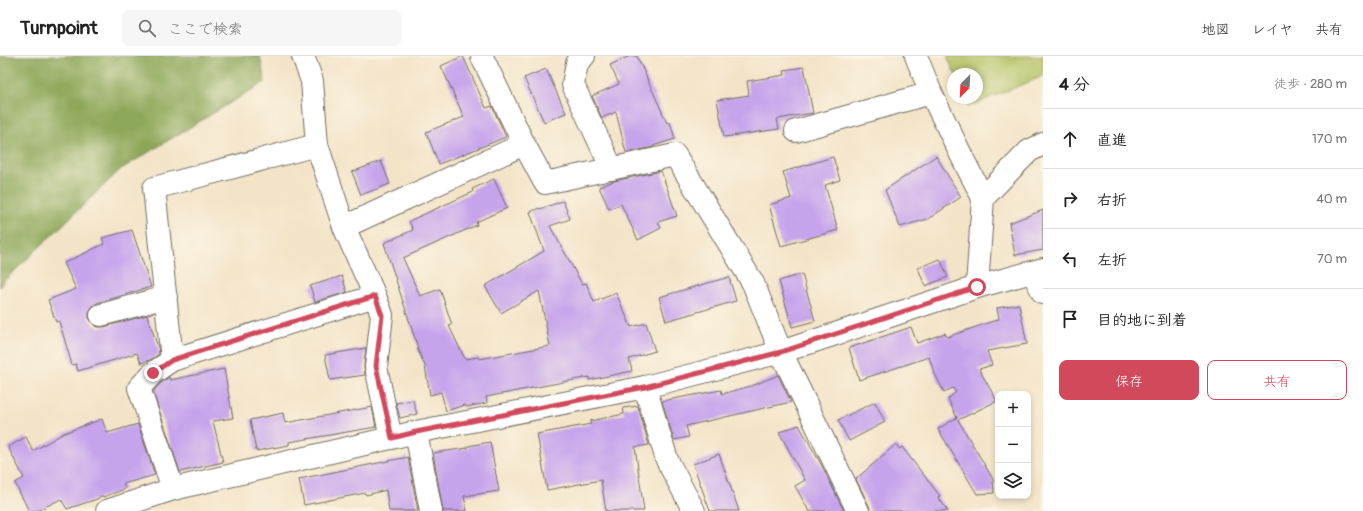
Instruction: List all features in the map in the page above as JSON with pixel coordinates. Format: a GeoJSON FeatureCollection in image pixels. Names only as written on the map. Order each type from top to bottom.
{"type":"FeatureCollection","features":[{"type":"Feature","properties":{"kind":"street"},"geometry":{"type":"LineString","coordinates":[[303,56],[312,81],[317,145],[344,227],[382,315],[376,366],[392,438]]}},
{"type":"Feature","properties":{"kind":"street"},"geometry":{"type":"LineString","coordinates":[[584,56],[577,63],[573,85],[612,168]]}},
{"type":"Feature","properties":{"kind":"street"},"geometry":{"type":"LineString","coordinates":[[916,56],[931,93],[983,198],[977,287]]}},
{"type":"Feature","properties":{"kind":"street"},"geometry":{"type":"LineString","coordinates":[[482,57],[524,144],[546,183],[676,155],[753,283],[781,352],[858,511]]}},
{"type":"Feature","properties":{"kind":"street"},"geometry":{"type":"LineString","coordinates":[[796,131],[931,93]]}},
{"type":"Feature","properties":{"kind":"street"},"geometry":{"type":"LineString","coordinates":[[344,227],[524,144]]}},
{"type":"Feature","properties":{"kind":"street"},"geometry":{"type":"LineString","coordinates":[[983,198],[1029,152],[1043,144]]}},
{"type":"Feature","properties":{"kind":"street"},"geometry":{"type":"LineString","coordinates":[[172,360],[154,188],[317,145]]}},
{"type":"Feature","properties":{"kind":"street"},"geometry":{"type":"LineString","coordinates":[[107,511],[173,489],[416,432],[645,387],[781,352],[977,287],[1038,271],[1043,293]]}},
{"type":"Feature","properties":{"kind":"street"},"geometry":{"type":"LineString","coordinates":[[173,489],[139,388],[153,373],[172,360],[375,296]]}},
{"type":"Feature","properties":{"kind":"street"},"geometry":{"type":"LineString","coordinates":[[101,315],[166,297]]}},
{"type":"Feature","properties":{"kind":"street"},"geometry":{"type":"LineString","coordinates":[[645,387],[667,460],[694,511]]}},
{"type":"Feature","properties":{"kind":"street"},"geometry":{"type":"LineString","coordinates":[[416,432],[431,511]]}},
{"type":"Feature","properties":{"kind":"green space"},"geometry":{"type":"Polygon","coordinates":[[[0,56],[260,56],[265,82],[121,169],[2,283],[0,287],[0,56]]]}},
{"type":"Feature","properties":{"kind":"green space"},"geometry":{"type":"Polygon","coordinates":[[[947,56],[1043,56],[1043,76],[983,101],[983,68],[952,68],[947,56]]]}},
{"type":"Feature","properties":{"kind":"green space"},"geometry":{"type":"Polygon","coordinates":[[[967,104],[975,104],[968,107],[967,104]]]}},
{"type":"Feature","properties":{"kind":"building"},"geometry":{"type":"Polygon","coordinates":[[[463,56],[486,108],[492,106],[506,137],[439,164],[426,132],[464,117],[441,66],[463,56]]]}},
{"type":"Feature","properties":{"kind":"building"},"geometry":{"type":"Polygon","coordinates":[[[630,56],[637,56],[667,123],[670,122],[675,139],[653,147],[626,153],[616,112],[602,118],[592,96],[619,84],[610,65],[630,56]]]}},
{"type":"Feature","properties":{"kind":"building"},"geometry":{"type":"Polygon","coordinates":[[[804,67],[813,113],[777,119],[779,129],[724,137],[717,100],[749,95],[747,81],[785,75],[784,70],[804,67]]]}},
{"type":"Feature","properties":{"kind":"building"},"geometry":{"type":"Polygon","coordinates":[[[546,69],[566,113],[544,122],[524,78],[546,69]]]}},
{"type":"Feature","properties":{"kind":"building"},"geometry":{"type":"Polygon","coordinates":[[[936,156],[961,197],[928,219],[900,227],[885,190],[936,156]]]}},
{"type":"Feature","properties":{"kind":"building"},"geometry":{"type":"Polygon","coordinates":[[[833,157],[840,180],[825,185],[838,230],[781,246],[769,205],[791,198],[783,172],[833,157]]]}},
{"type":"Feature","properties":{"kind":"building"},"geometry":{"type":"Polygon","coordinates":[[[381,161],[390,184],[361,195],[352,172],[381,161]]]}},
{"type":"Feature","properties":{"kind":"building"},"geometry":{"type":"Polygon","coordinates":[[[661,171],[677,216],[658,222],[661,228],[638,240],[621,204],[609,209],[599,187],[614,181],[661,171]]]}},
{"type":"Feature","properties":{"kind":"building"},"geometry":{"type":"Polygon","coordinates":[[[494,179],[507,208],[476,222],[477,225],[403,258],[420,296],[440,289],[452,325],[449,326],[465,359],[479,357],[479,359],[550,346],[539,291],[501,313],[485,286],[544,251],[530,212],[563,201],[570,219],[550,226],[582,284],[586,283],[594,302],[616,293],[631,327],[646,323],[655,351],[629,359],[632,371],[589,380],[589,377],[486,397],[487,403],[466,407],[465,405],[446,411],[441,392],[430,395],[425,366],[417,348],[384,243],[413,230],[409,221],[473,192],[472,189],[494,179]]]}},
{"type":"Feature","properties":{"kind":"building"},"geometry":{"type":"Polygon","coordinates":[[[1043,210],[1043,250],[1015,255],[1009,223],[1043,210]]]}},
{"type":"Feature","properties":{"kind":"building"},"geometry":{"type":"Polygon","coordinates":[[[132,230],[151,287],[97,303],[89,312],[89,318],[93,324],[98,327],[104,327],[147,315],[159,354],[152,359],[141,363],[137,353],[78,371],[76,364],[72,365],[59,321],[56,322],[48,300],[76,289],[64,263],[104,244],[102,238],[132,230]]]}},
{"type":"Feature","properties":{"kind":"building"},"geometry":{"type":"Polygon","coordinates":[[[940,259],[948,277],[925,286],[918,268],[940,259]]]}},
{"type":"Feature","properties":{"kind":"building"},"geometry":{"type":"Polygon","coordinates":[[[802,274],[815,321],[792,327],[779,281],[802,274]]]}},
{"type":"Feature","properties":{"kind":"building"},"geometry":{"type":"Polygon","coordinates":[[[342,276],[347,292],[315,302],[310,286],[342,276]]]}},
{"type":"Feature","properties":{"kind":"building"},"geometry":{"type":"Polygon","coordinates":[[[729,277],[736,301],[666,321],[659,297],[729,277]]]}},
{"type":"Feature","properties":{"kind":"building"},"geometry":{"type":"Polygon","coordinates":[[[1019,304],[1027,344],[987,351],[992,365],[979,369],[995,397],[995,402],[958,420],[993,479],[994,493],[977,494],[938,429],[957,418],[948,399],[956,392],[953,388],[944,392],[929,357],[859,380],[849,348],[911,327],[917,343],[945,333],[947,337],[999,319],[997,308],[1019,304]]]}},
{"type":"Feature","properties":{"kind":"building"},"geometry":{"type":"Polygon","coordinates":[[[366,348],[364,366],[365,375],[330,380],[325,355],[366,348]]]}},
{"type":"Feature","properties":{"kind":"building"},"geometry":{"type":"Polygon","coordinates":[[[224,369],[233,418],[213,421],[223,462],[180,472],[154,395],[154,390],[169,377],[170,380],[224,369]]]}},
{"type":"Feature","properties":{"kind":"building"},"geometry":{"type":"Polygon","coordinates":[[[778,375],[791,402],[686,426],[689,437],[674,440],[662,401],[721,390],[722,394],[754,385],[778,375]]]}},
{"type":"Feature","properties":{"kind":"building"},"geometry":{"type":"Polygon","coordinates":[[[413,400],[417,414],[400,418],[396,403],[413,400]]]}},
{"type":"Feature","properties":{"kind":"building"},"geometry":{"type":"Polygon","coordinates":[[[875,402],[885,422],[849,441],[838,420],[875,402]]]}},
{"type":"Feature","properties":{"kind":"building"},"geometry":{"type":"Polygon","coordinates":[[[638,406],[649,445],[635,447],[644,511],[606,511],[601,480],[547,490],[537,434],[591,424],[590,421],[624,414],[623,408],[638,406]]]}},
{"type":"Feature","properties":{"kind":"building"},"geometry":{"type":"Polygon","coordinates":[[[372,407],[376,427],[289,442],[289,445],[256,451],[250,420],[283,413],[285,423],[372,407]]]}},
{"type":"Feature","properties":{"kind":"building"},"geometry":{"type":"Polygon","coordinates":[[[102,419],[107,433],[138,424],[155,475],[123,484],[125,489],[67,509],[61,499],[37,511],[29,511],[15,483],[24,478],[8,447],[26,437],[33,451],[64,433],[102,419]]]}},
{"type":"Feature","properties":{"kind":"building"},"geometry":{"type":"Polygon","coordinates":[[[799,425],[822,466],[844,511],[809,511],[795,486],[805,480],[779,432],[799,425]]]}},
{"type":"Feature","properties":{"kind":"building"},"geometry":{"type":"Polygon","coordinates":[[[490,442],[499,491],[464,496],[467,511],[443,511],[433,453],[468,448],[468,446],[490,442]]]}},
{"type":"Feature","properties":{"kind":"building"},"geometry":{"type":"Polygon","coordinates":[[[896,444],[899,449],[902,447],[940,496],[938,497],[948,511],[870,511],[856,479],[896,444]]]}},
{"type":"Feature","properties":{"kind":"building"},"geometry":{"type":"Polygon","coordinates":[[[719,454],[739,511],[710,511],[693,464],[719,454]]]}},
{"type":"Feature","properties":{"kind":"building"},"geometry":{"type":"Polygon","coordinates":[[[408,457],[418,511],[389,511],[386,490],[366,495],[365,493],[304,505],[299,479],[408,457]]]}},
{"type":"Feature","properties":{"kind":"route"},"geometry":{"type":"LineString","coordinates":[[153,373],[172,360],[375,296],[382,315],[376,366],[392,438],[645,387],[781,352],[977,287]]}}]}
